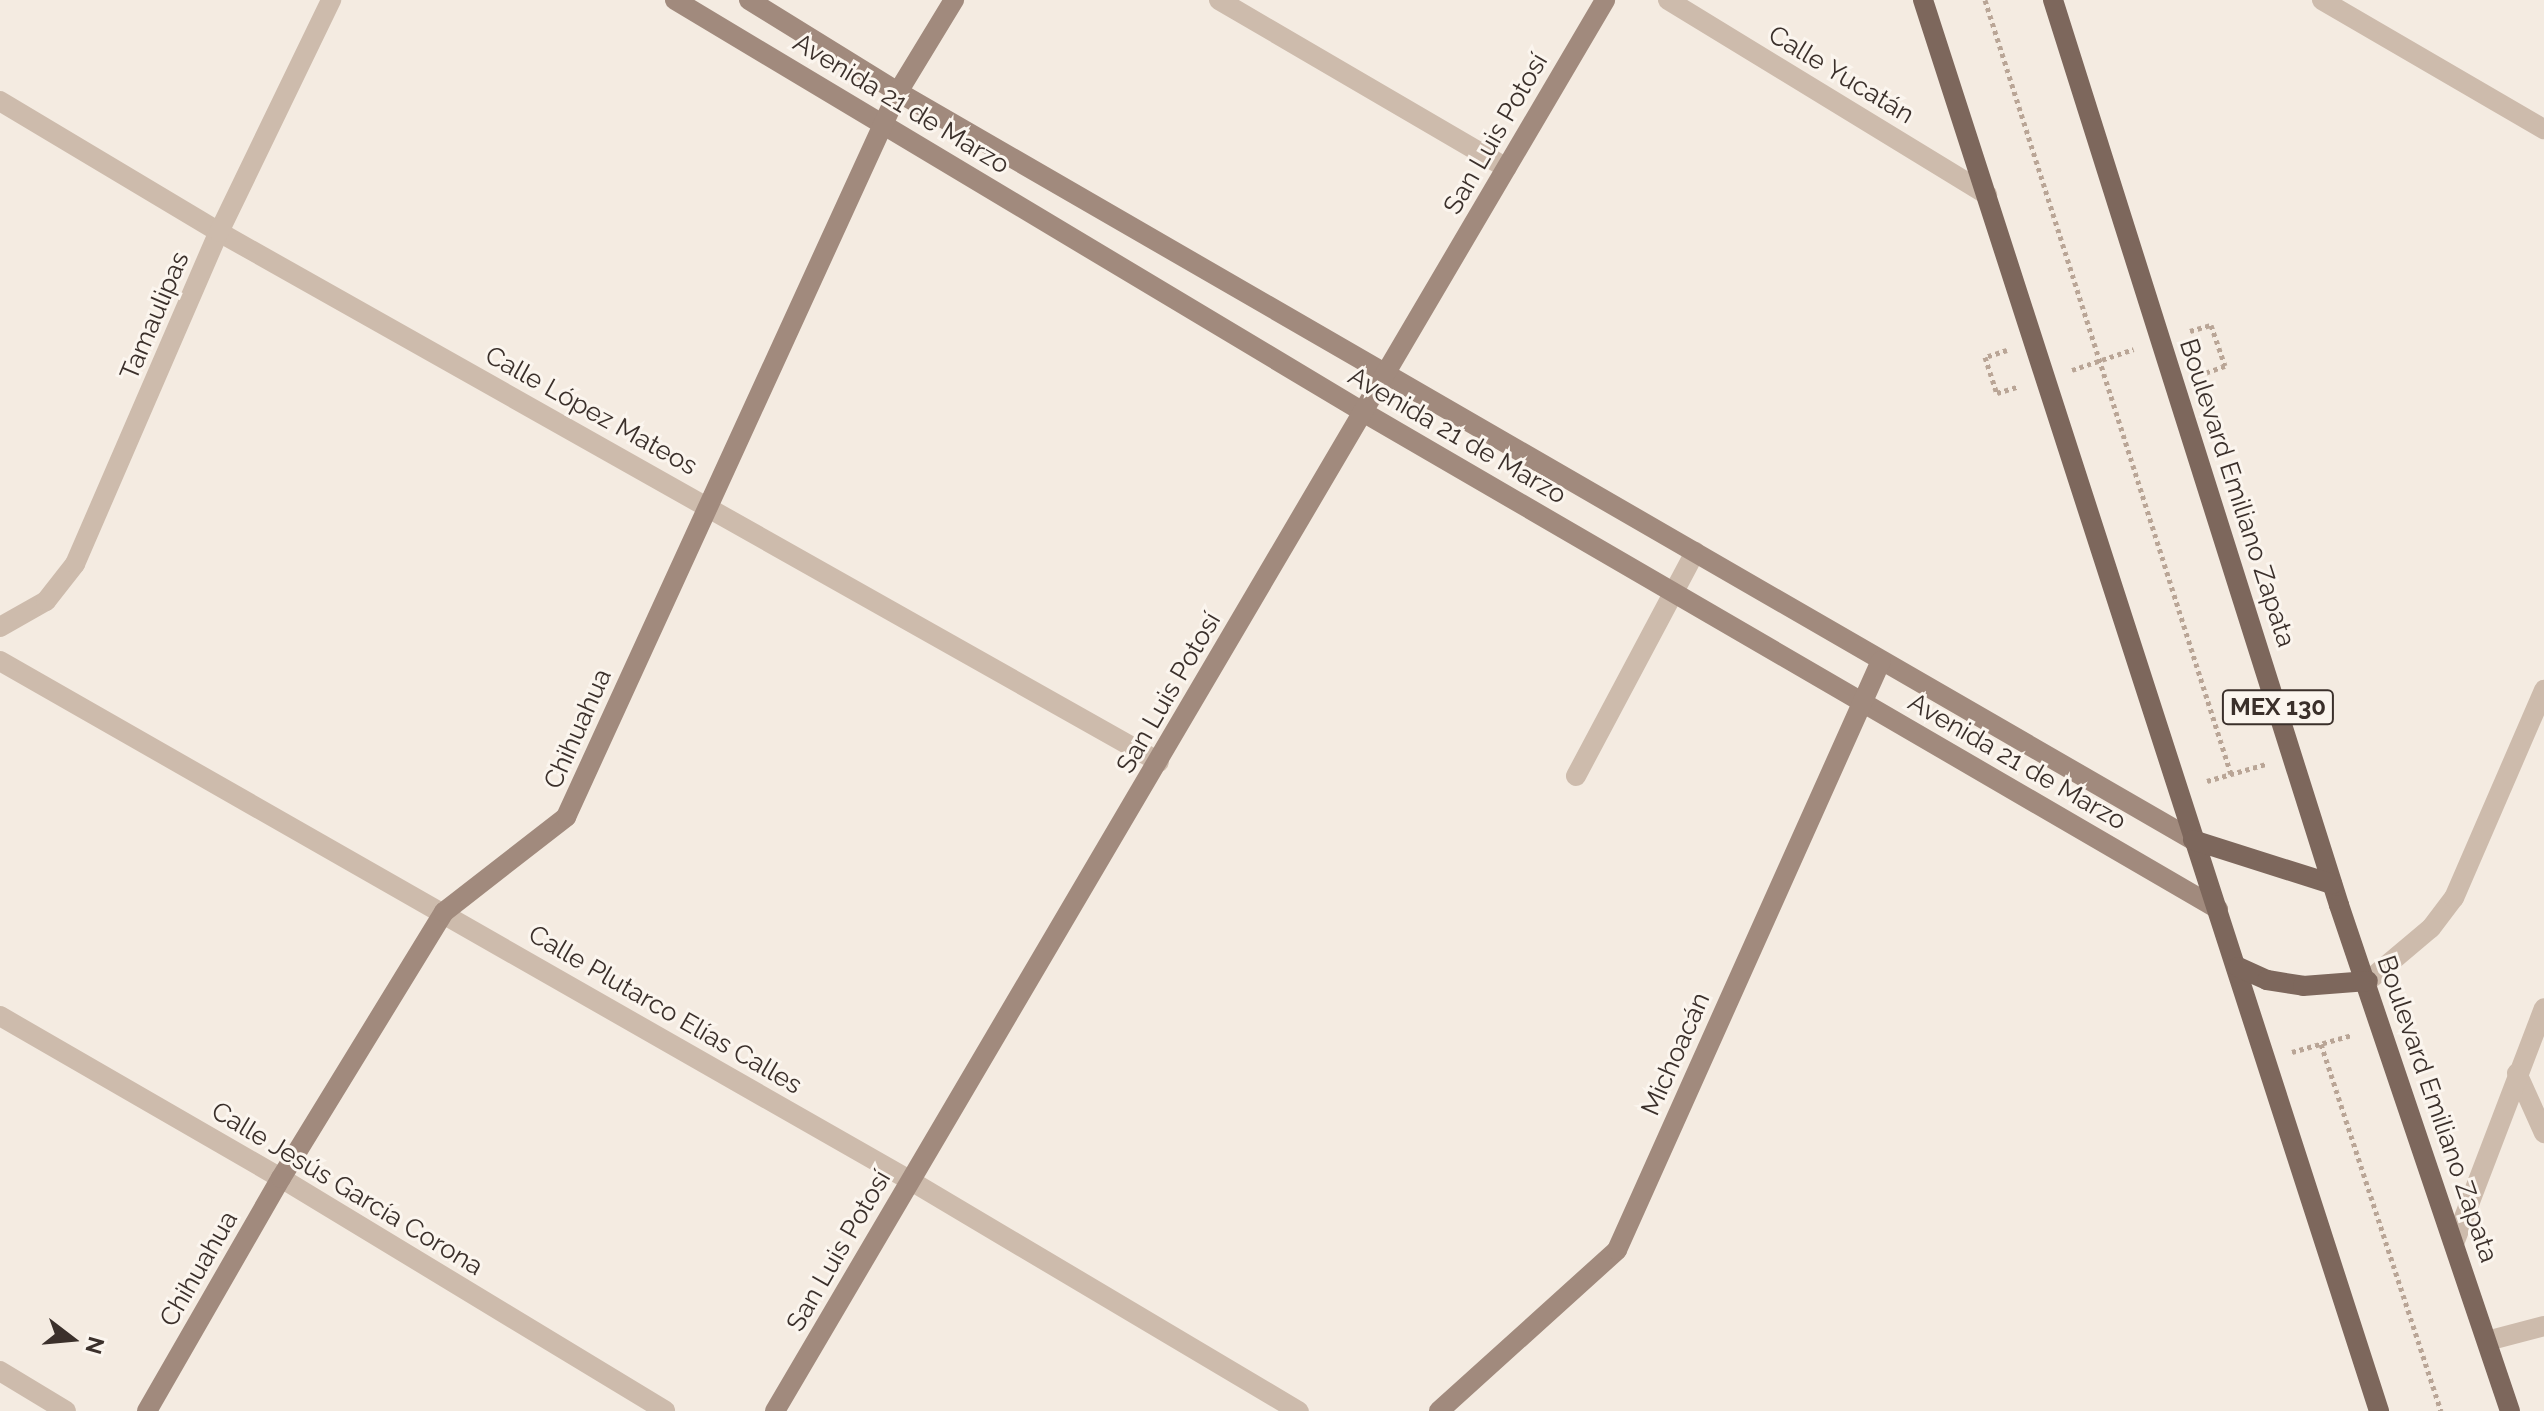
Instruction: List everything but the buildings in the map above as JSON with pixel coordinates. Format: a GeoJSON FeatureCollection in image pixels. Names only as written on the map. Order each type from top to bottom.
{"type":"FeatureCollection","features":[{"type":"Feature","properties":{"kind":"main road"},"geometry":{"type":"LineString","coordinates":[[1923,0],[2193,840],[2269,1058],[2379,1411]]}},
{"type":"Feature","properties":{"kind":"main road","name":"Boulevard Emiliano Zapata"},"geometry":{"type":"LineString","coordinates":[[2053,0],[2332,884],[2384,1025],[2510,1411]]}},
{"type":"Feature","properties":{"kind":"main road"},"geometry":{"type":"LineString","coordinates":[[2193,840],[2332,884]]}},
{"type":"Feature","properties":{"kind":"main road"},"geometry":{"type":"LineString","coordinates":[[2238,967],[2267,980],[2303,986],[2368,981]]}},
{"type":"Feature","properties":{"kind":"street","name":"Tamaulipas"},"geometry":{"type":"LineString","coordinates":[[0,627],[46,601],[75,564],[219,232],[331,0]]}},
{"type":"Feature","properties":{"kind":"street","name":"Avenida 21 de Marzo"},"geometry":{"type":"LineString","coordinates":[[675,0],[1363,412],[2218,909]]}},
{"type":"Feature","properties":{"kind":"street","name":"Avenida 21 de Marzo"},"geometry":{"type":"LineString","coordinates":[[749,0],[898,92],[1387,371],[2193,840]]}},
{"type":"Feature","properties":{"kind":"street","name":"Chihuahua"},"geometry":{"type":"LineString","coordinates":[[147,1411],[281,1178],[444,912],[566,817],[898,92],[954,0]]}},
{"type":"Feature","properties":{"kind":"street"},"geometry":{"type":"LineString","coordinates":[[1219,0],[1506,168]]}},
{"type":"Feature","properties":{"kind":"street","name":"San Luis Potosí"},"geometry":{"type":"LineString","coordinates":[[775,1411],[1605,0]]}},
{"type":"Feature","properties":{"kind":"street","name":"Calle Yucatán"},"geometry":{"type":"LineString","coordinates":[[1668,0],[1987,195]]}},
{"type":"Feature","properties":{"kind":"street"},"geometry":{"type":"LineString","coordinates":[[2322,0],[2544,129]]}},
{"type":"Feature","properties":{"kind":"street","name":"Calle López Mateos"},"geometry":{"type":"LineString","coordinates":[[0,101],[219,232],[1159,762]]}},
{"type":"Feature","properties":{"kind":"street"},"geometry":{"type":"LineString","coordinates":[[1576,776],[1695,552]]}},
{"type":"Feature","properties":{"kind":"street","name":"Calle Plutarco Elías Calles"},"geometry":{"type":"LineString","coordinates":[[0,661],[911,1181],[1299,1411]]}},
{"type":"Feature","properties":{"kind":"street","name":"Michoacán"},"geometry":{"type":"LineString","coordinates":[[1439,1411],[1617,1250],[1881,661]]}},
{"type":"Feature","properties":{"kind":"street"},"geometry":{"type":"LineString","coordinates":[[2368,981],[2431,928],[2454,898],[2544,690]]}},
{"type":"Feature","properties":{"kind":"street"},"geometry":{"type":"LineString","coordinates":[[2455,1241],[2544,1008]]}},
{"type":"Feature","properties":{"kind":"street","name":"Calle Jesús García Corona"},"geometry":{"type":"LineString","coordinates":[[0,1016],[281,1178],[665,1411]]}},
{"type":"Feature","properties":{"kind":"street"},"geometry":{"type":"LineString","coordinates":[[2517,1073],[2544,1133]]}},
{"type":"Feature","properties":{"kind":"street"},"geometry":{"type":"LineString","coordinates":[[2487,1341],[2544,1326]]}},
{"type":"Feature","properties":{"kind":"street"},"geometry":{"type":"LineString","coordinates":[[0,1371],[66,1411]]}},
{"type":"Feature","properties":{"kind":"path"},"geometry":{"type":"LineString","coordinates":[[1985,0],[2231,774]]}},
{"type":"Feature","properties":{"kind":"path"},"geometry":{"type":"LineString","coordinates":[[2185,333],[2211,325],[2225,366]]}},
{"type":"Feature","properties":{"kind":"path"},"geometry":{"type":"LineString","coordinates":[[2066,371],[2140,347]]}},
{"type":"Feature","properties":{"kind":"path"},"geometry":{"type":"LineString","coordinates":[[1985,357],[1997,393],[2022,386]]}},
{"type":"Feature","properties":{"kind":"path"},"geometry":{"type":"LineString","coordinates":[[2179,790],[2293,755]]}},
{"type":"Feature","properties":{"kind":"path"},"geometry":{"type":"LineString","coordinates":[[2269,1058],[2384,1025]]}},
{"type":"Feature","properties":{"kind":"path"},"geometry":{"type":"LineString","coordinates":[[2321,1044],[2441,1411]]}}]}
